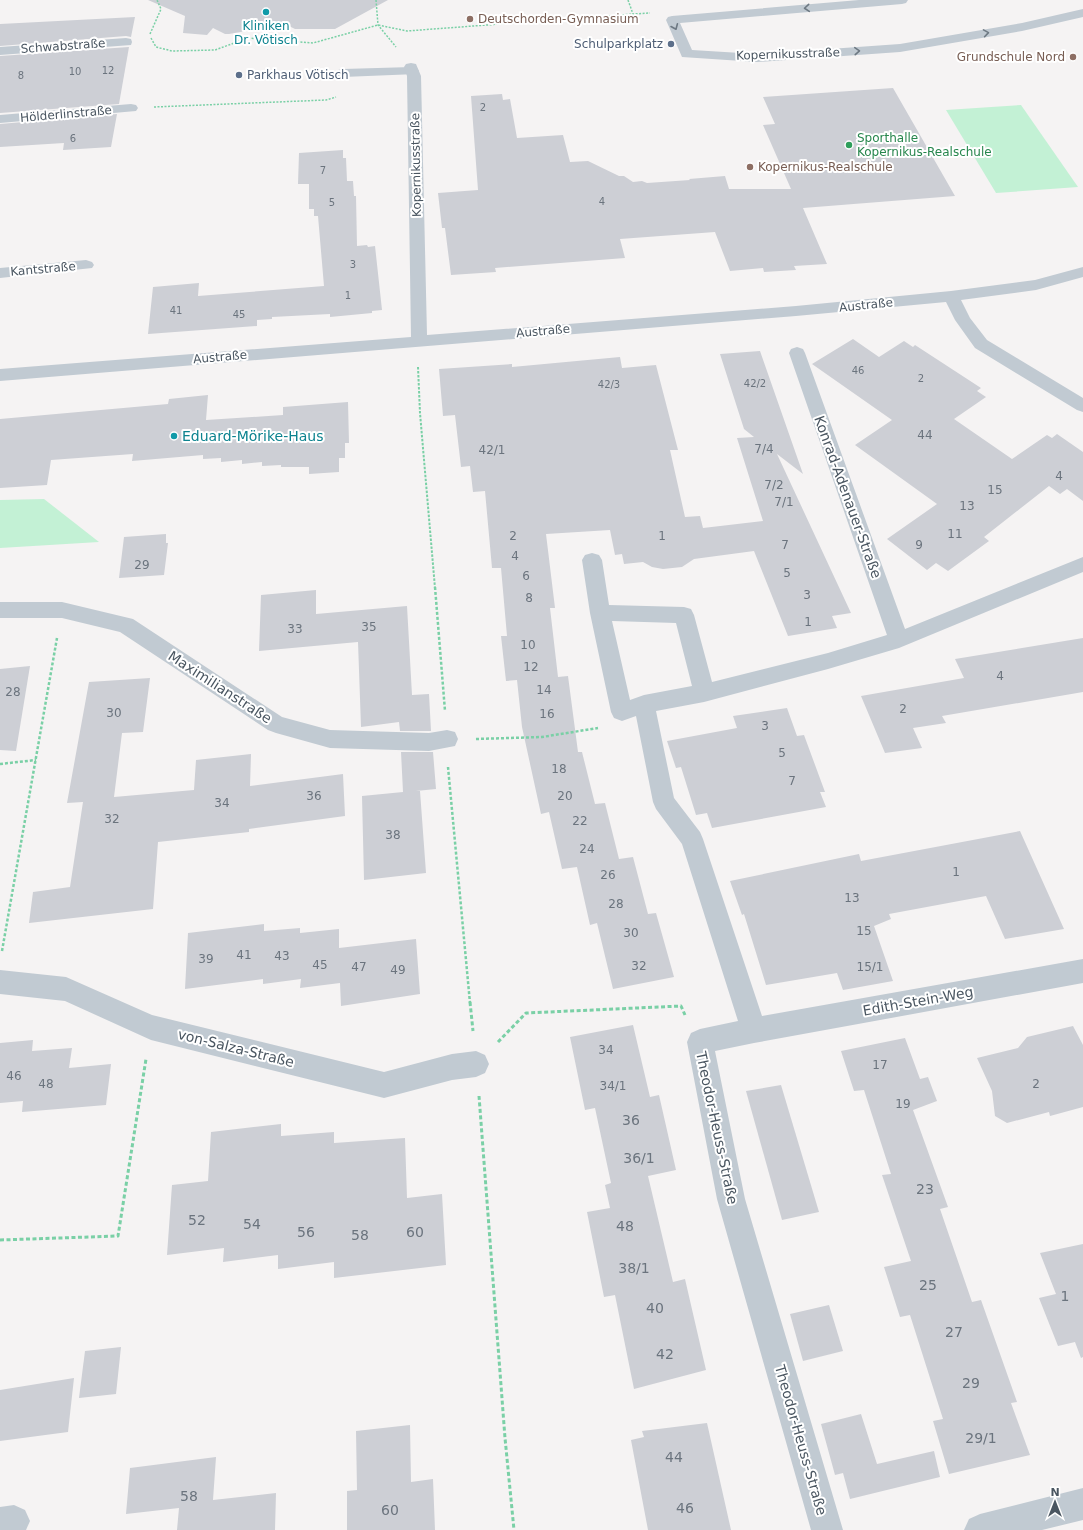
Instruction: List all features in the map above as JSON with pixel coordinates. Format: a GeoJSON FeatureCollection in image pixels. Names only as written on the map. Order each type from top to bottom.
{"type":"FeatureCollection","features":[{"type":"Feature","properties":{"kind":"street","name":"Kopernikusstraße"},"geometry":{"type":"LineString","coordinates":[[902,0],[857,2],[672,20],[687,54],[757,58],[900,48],[1022,27],[1083,13]]}},
{"type":"Feature","properties":{"kind":"street","name":"Schwabstraße"},"geometry":{"type":"LineString","coordinates":[[0,51],[126,42]]}},
{"type":"Feature","properties":{"kind":"street","name":"Kopernikusstraße"},"geometry":{"type":"LineString","coordinates":[[412,69],[414,76],[415,98],[420,341]]}},
{"type":"Feature","properties":{"kind":"street"},"geometry":{"type":"LineString","coordinates":[[343,73],[412,69]]}},
{"type":"Feature","properties":{"kind":"street","name":"Hölderlinstraße"},"geometry":{"type":"LineString","coordinates":[[0,119],[131,108]]}},
{"type":"Feature","properties":{"kind":"street","name":"Kantstraße"},"geometry":{"type":"LineString","coordinates":[[0,273],[86,265]]}},
{"type":"Feature","properties":{"kind":"street","name":"Austraße"},"geometry":{"type":"LineString","coordinates":[[0,375],[796,311],[951,296],[1036,285],[1083,272]]}},
{"type":"Feature","properties":{"kind":"street"},"geometry":{"type":"LineString","coordinates":[[951,296],[963,320],[981,344],[1083,406]]}},
{"type":"Feature","properties":{"kind":"street","name":"Konrad-Adenauer-Straße"},"geometry":{"type":"LineString","coordinates":[[796,354],[899,640]]}},
{"type":"Feature","properties":{"kind":"street"},"geometry":{"type":"LineString","coordinates":[[592,560],[600,613],[664,802],[692,839],[754,1030]]}},
{"type":"Feature","properties":{"kind":"street"},"geometry":{"type":"LineString","coordinates":[[633,708],[704,693],[828,661],[899,640],[1083,564]]}},
{"type":"Feature","properties":{"kind":"street","name":"Maximilianstraße"},"geometry":{"type":"LineString","coordinates":[[0,610],[62,610],[126,625],[276,724],[330,739],[429,742],[447,739]]}},
{"type":"Feature","properties":{"kind":"street"},"geometry":{"type":"LineString","coordinates":[[600,613],[684,615],[704,693]]}},
{"type":"Feature","properties":{"kind":"street","name":"Edith-Stein-Weg"},"geometry":{"type":"LineString","coordinates":[[754,1030],[1083,971]]}},
{"type":"Feature","properties":{"kind":"street","name":"von-Salza-Straße"},"geometry":{"type":"LineString","coordinates":[[0,982],[66,989],[151,1027],[384,1085],[452,1067],[476,1064]]}},
{"type":"Feature","properties":{"kind":"street","name":"Theodor-Heuss-Straße"},"geometry":{"type":"LineString","coordinates":[[754,1030],[700,1042],[731,1199],[827,1530]]}},
{"type":"Feature","properties":{"kind":"street"},"geometry":{"type":"LineString","coordinates":[[980,1530],[1083,1504]]}},
{"type":"Feature","properties":{"kind":"path"},"geometry":{"type":"LineString","coordinates":[[157,0],[161,9],[149,35],[156,47],[172,51],[215,50],[248,38],[313,43],[378,25],[407,31],[633,14]]}},
{"type":"Feature","properties":{"kind":"path"},"geometry":{"type":"LineString","coordinates":[[376,0],[378,25],[412,69]]}},
{"type":"Feature","properties":{"kind":"path"},"geometry":{"type":"LineString","coordinates":[[131,108],[326,100],[341,96]]}},
{"type":"Feature","properties":{"kind":"path"},"geometry":{"type":"LineString","coordinates":[[418,366],[420,413],[449,775],[476,1064],[504,1430],[514,1530]]}},
{"type":"Feature","properties":{"kind":"path"},"geometry":{"type":"LineString","coordinates":[[1,956],[62,610]]}},
{"type":"Feature","properties":{"kind":"path"},"geometry":{"type":"LineString","coordinates":[[447,739],[542,737],[617,725],[633,708]]}},
{"type":"Feature","properties":{"kind":"path"},"geometry":{"type":"LineString","coordinates":[[0,764],[36,760]]}},
{"type":"Feature","properties":{"kind":"path"},"geometry":{"type":"LineString","coordinates":[[476,1064],[526,1013],[681,1006],[700,1042]]}},
{"type":"Feature","properties":{"kind":"path"},"geometry":{"type":"LineString","coordinates":[[0,1240],[118,1236],[151,1027]]}},
{"type":"Feature","properties":{"kind":"green space"},"geometry":{"type":"Polygon","coordinates":[[[1021,105],[1078,187],[996,193],[946,110],[1021,105]]]}},
{"type":"Feature","properties":{"kind":"green space"},"geometry":{"type":"Polygon","coordinates":[[[44,499],[99,542],[0,548],[0,500],[44,499]]]}},
{"type":"Feature","properties":{"kind":"building","name":"Kliniken Dr. Vötisch"},"geometry":{"type":"Polygon","coordinates":[[[148,0],[388,0],[335,29],[295,29],[285,24],[229,34],[225,34],[213,28],[207,35],[183,33],[185,16],[148,0]]]}},
{"type":"Feature","properties":{"kind":"building"},"geometry":{"type":"Polygon","coordinates":[[[135,17],[131,37],[126,36],[0,46],[0,24],[135,17]]]}},
{"type":"Feature","properties":{"kind":"building"},"geometry":{"type":"Polygon","coordinates":[[[129,47],[119,104],[0,113],[0,56],[129,47]]]}},
{"type":"Feature","properties":{"kind":"building"},"geometry":{"type":"Polygon","coordinates":[[[893,88],[955,196],[803,208],[827,264],[794,266],[796,270],[764,272],[763,268],[730,271],[715,232],[620,239],[625,258],[495,268],[496,272],[451,275],[445,228],[442,228],[438,193],[478,190],[471,96],[502,94],[503,100],[510,99],[517,138],[563,135],[570,162],[588,161],[619,176],[624,176],[633,182],[642,181],[647,183],[725,176],[729,189],[791,189],[763,125],[775,124],[763,97],[893,88]]]}},
{"type":"Feature","properties":{"kind":"building"},"geometry":{"type":"Polygon","coordinates":[[[117,114],[111,147],[63,150],[64,143],[0,147],[0,124],[117,114]]]}},
{"type":"Feature","properties":{"kind":"building"},"geometry":{"type":"Polygon","coordinates":[[[343,150],[343,158],[346,158],[347,181],[353,181],[354,196],[356,196],[357,246],[375,246],[382,310],[372,311],[372,313],[330,317],[330,314],[272,317],[272,319],[257,320],[257,326],[148,334],[153,287],[199,283],[198,296],[324,286],[318,216],[314,216],[314,209],[309,209],[309,184],[298,184],[299,153],[343,150]]]}},
{"type":"Feature","properties":{"kind":"building"},"geometry":{"type":"Polygon","coordinates":[[[853,339],[879,357],[904,341],[913,347],[915,345],[981,388],[977,391],[986,397],[954,419],[1012,459],[1047,435],[1052,438],[1057,434],[1083,452],[1083,501],[1067,489],[1060,494],[1049,486],[984,537],[989,541],[948,571],[936,563],[927,570],[887,539],[937,504],[855,445],[892,420],[812,364],[853,339]]]}},
{"type":"Feature","properties":{"kind":"building"},"geometry":{"type":"Polygon","coordinates":[[[760,351],[803,474],[777,454],[851,613],[832,616],[837,628],[788,636],[754,551],[694,559],[682,567],[663,569],[652,567],[643,562],[624,564],[622,554],[615,555],[610,530],[546,534],[555,608],[550,608],[558,677],[568,676],[578,752],[582,752],[595,804],[605,803],[619,859],[633,857],[648,914],[656,913],[674,977],[613,989],[597,923],[590,925],[577,867],[562,869],[549,812],[541,814],[522,727],[517,680],[506,681],[501,636],[507,636],[501,568],[492,568],[485,491],[473,492],[470,466],[461,467],[455,415],[443,416],[439,369],[512,364],[512,367],[620,357],[622,368],[656,365],[678,450],[670,450],[685,517],[700,516],[703,528],[763,521],[737,438],[754,437],[744,429],[720,354],[760,351]]]}},
{"type":"Feature","properties":{"kind":"building","name":"Eduard-Mörike-Haus"},"geometry":{"type":"Polygon","coordinates":[[[208,395],[206,420],[283,415],[283,407],[348,402],[349,443],[345,443],[345,458],[339,458],[339,472],[309,474],[309,467],[281,467],[281,465],[262,466],[262,462],[242,464],[242,460],[221,462],[221,458],[203,459],[203,455],[132,461],[133,454],[51,460],[47,485],[0,488],[0,419],[168,404],[169,399],[208,395]]]}},
{"type":"Feature","properties":{"kind":"building"},"geometry":{"type":"Polygon","coordinates":[[[166,534],[166,543],[168,543],[164,575],[119,578],[124,537],[166,534]]]}},
{"type":"Feature","properties":{"kind":"building"},"geometry":{"type":"Polygon","coordinates":[[[316,590],[316,614],[407,606],[412,695],[429,694],[431,731],[400,731],[399,722],[361,727],[358,642],[259,651],[261,595],[316,590]]]}},
{"type":"Feature","properties":{"kind":"building"},"geometry":{"type":"Polygon","coordinates":[[[1083,638],[1083,692],[942,716],[946,723],[913,728],[922,748],[885,753],[861,696],[964,678],[955,659],[1083,638]]]}},
{"type":"Feature","properties":{"kind":"building"},"geometry":{"type":"Polygon","coordinates":[[[30,666],[16,751],[0,750],[0,669],[30,666]]]}},
{"type":"Feature","properties":{"kind":"building"},"geometry":{"type":"Polygon","coordinates":[[[150,678],[143,732],[122,733],[114,797],[194,790],[196,760],[251,754],[250,786],[343,774],[345,816],[249,829],[249,832],[158,842],[153,909],[29,923],[33,892],[70,887],[83,802],[67,803],[89,682],[150,678]]]}},
{"type":"Feature","properties":{"kind":"building"},"geometry":{"type":"Polygon","coordinates":[[[787,708],[797,736],[804,735],[825,792],[820,792],[826,807],[712,828],[707,813],[696,815],[681,767],[676,768],[667,741],[737,728],[733,716],[787,708]]]}},
{"type":"Feature","properties":{"kind":"building"},"geometry":{"type":"Polygon","coordinates":[[[401,752],[433,752],[436,789],[416,791],[420,791],[426,873],[364,880],[362,796],[403,792],[401,752]]]}},
{"type":"Feature","properties":{"kind":"building"},"geometry":{"type":"Polygon","coordinates":[[[1020,831],[1064,929],[1005,939],[986,896],[889,914],[891,919],[874,926],[893,981],[843,990],[837,973],[766,985],[744,914],[742,915],[730,881],[859,854],[861,861],[1020,831]]]}},
{"type":"Feature","properties":{"kind":"building"},"geometry":{"type":"Polygon","coordinates":[[[264,924],[264,931],[300,928],[300,933],[339,929],[339,948],[416,939],[420,994],[341,1006],[340,983],[300,988],[301,979],[263,984],[263,979],[185,989],[188,933],[264,924]]]}},
{"type":"Feature","properties":{"kind":"building"},"geometry":{"type":"Polygon","coordinates":[[[633,1025],[650,1097],[659,1095],[676,1170],[648,1176],[673,1282],[685,1279],[706,1370],[634,1389],[615,1295],[604,1297],[587,1212],[610,1208],[605,1185],[611,1183],[595,1108],[585,1110],[570,1037],[633,1025]]]}},
{"type":"Feature","properties":{"kind":"building"},"geometry":{"type":"Polygon","coordinates":[[[1073,1026],[1083,1045],[1083,1107],[1050,1116],[1049,1112],[1007,1123],[995,1116],[992,1091],[977,1058],[1018,1048],[1027,1037],[1073,1026]]]}},
{"type":"Feature","properties":{"kind":"building"},"geometry":{"type":"Polygon","coordinates":[[[905,1038],[920,1079],[928,1077],[937,1101],[913,1110],[948,1207],[940,1209],[972,1302],[981,1300],[1017,1402],[1011,1403],[1030,1455],[949,1474],[933,1421],[943,1419],[910,1315],[900,1317],[884,1267],[911,1261],[882,1175],[891,1174],[864,1090],[854,1091],[841,1051],[905,1038]]]}},
{"type":"Feature","properties":{"kind":"building"},"geometry":{"type":"Polygon","coordinates":[[[33,1040],[32,1051],[72,1048],[69,1068],[111,1064],[106,1105],[22,1112],[23,1101],[0,1103],[0,1043],[33,1040]]]}},
{"type":"Feature","properties":{"kind":"building"},"geometry":{"type":"Polygon","coordinates":[[[781,1085],[819,1212],[782,1220],[746,1091],[781,1085]]]}},
{"type":"Feature","properties":{"kind":"building"},"geometry":{"type":"Polygon","coordinates":[[[281,1124],[281,1136],[334,1132],[334,1143],[405,1138],[407,1198],[442,1194],[446,1265],[334,1278],[334,1262],[278,1269],[278,1255],[223,1262],[224,1248],[167,1255],[172,1185],[208,1181],[211,1132],[281,1124]]]}},
{"type":"Feature","properties":{"kind":"building"},"geometry":{"type":"Polygon","coordinates":[[[1083,1244],[1083,1357],[1081,1358],[1075,1342],[1058,1346],[1039,1298],[1056,1294],[1040,1253],[1083,1244]]]}},
{"type":"Feature","properties":{"kind":"building"},"geometry":{"type":"Polygon","coordinates":[[[829,1305],[843,1351],[803,1361],[790,1314],[829,1305]]]}},
{"type":"Feature","properties":{"kind":"building"},"geometry":{"type":"Polygon","coordinates":[[[121,1347],[116,1394],[79,1398],[85,1351],[121,1347]]]}},
{"type":"Feature","properties":{"kind":"building"},"geometry":{"type":"Polygon","coordinates":[[[74,1378],[68,1432],[0,1441],[0,1390],[74,1378]]]}},
{"type":"Feature","properties":{"kind":"building"},"geometry":{"type":"Polygon","coordinates":[[[861,1414],[877,1464],[934,1451],[940,1477],[850,1499],[843,1473],[835,1475],[821,1424],[861,1414]]]}},
{"type":"Feature","properties":{"kind":"building"},"geometry":{"type":"Polygon","coordinates":[[[707,1423],[731,1530],[648,1530],[631,1440],[644,1437],[642,1431],[707,1423]]]}},
{"type":"Feature","properties":{"kind":"building"},"geometry":{"type":"Polygon","coordinates":[[[410,1425],[411,1482],[433,1479],[435,1530],[347,1530],[347,1491],[357,1490],[356,1431],[410,1425]]]}},
{"type":"Feature","properties":{"kind":"building"},"geometry":{"type":"Polygon","coordinates":[[[216,1457],[213,1500],[276,1493],[275,1530],[177,1530],[179,1508],[126,1514],[130,1468],[216,1457]]]}},
{"type":"Feature","properties":{"kind":"place","name":"Kliniken Dr. Vötisch"},"geometry":{"type":"Point","coordinates":[266,12]}},
{"type":"Feature","properties":{"kind":"place","name":"Deutschorden-Gymnasium"},"geometry":{"type":"Point","coordinates":[470,19]}},
{"type":"Feature","properties":{"kind":"place","name":"Schulparkplatz"},"geometry":{"type":"Point","coordinates":[671,44]}},
{"type":"Feature","properties":{"kind":"place","name":"Grundschule Nord"},"geometry":{"type":"Point","coordinates":[1073,57]}},
{"type":"Feature","properties":{"kind":"place","name":"Parkhaus Vötisch"},"geometry":{"type":"Point","coordinates":[239,75]}},
{"type":"Feature","properties":{"kind":"place","name":"Sporthalle Kopernikus-Realschule"},"geometry":{"type":"Point","coordinates":[849,145]}},
{"type":"Feature","properties":{"kind":"place","name":"Kopernikus-Realschule"},"geometry":{"type":"Point","coordinates":[750,167]}},
{"type":"Feature","properties":{"kind":"place","name":"Eduard-Mörike-Haus"},"geometry":{"type":"Point","coordinates":[174,436]}}]}
